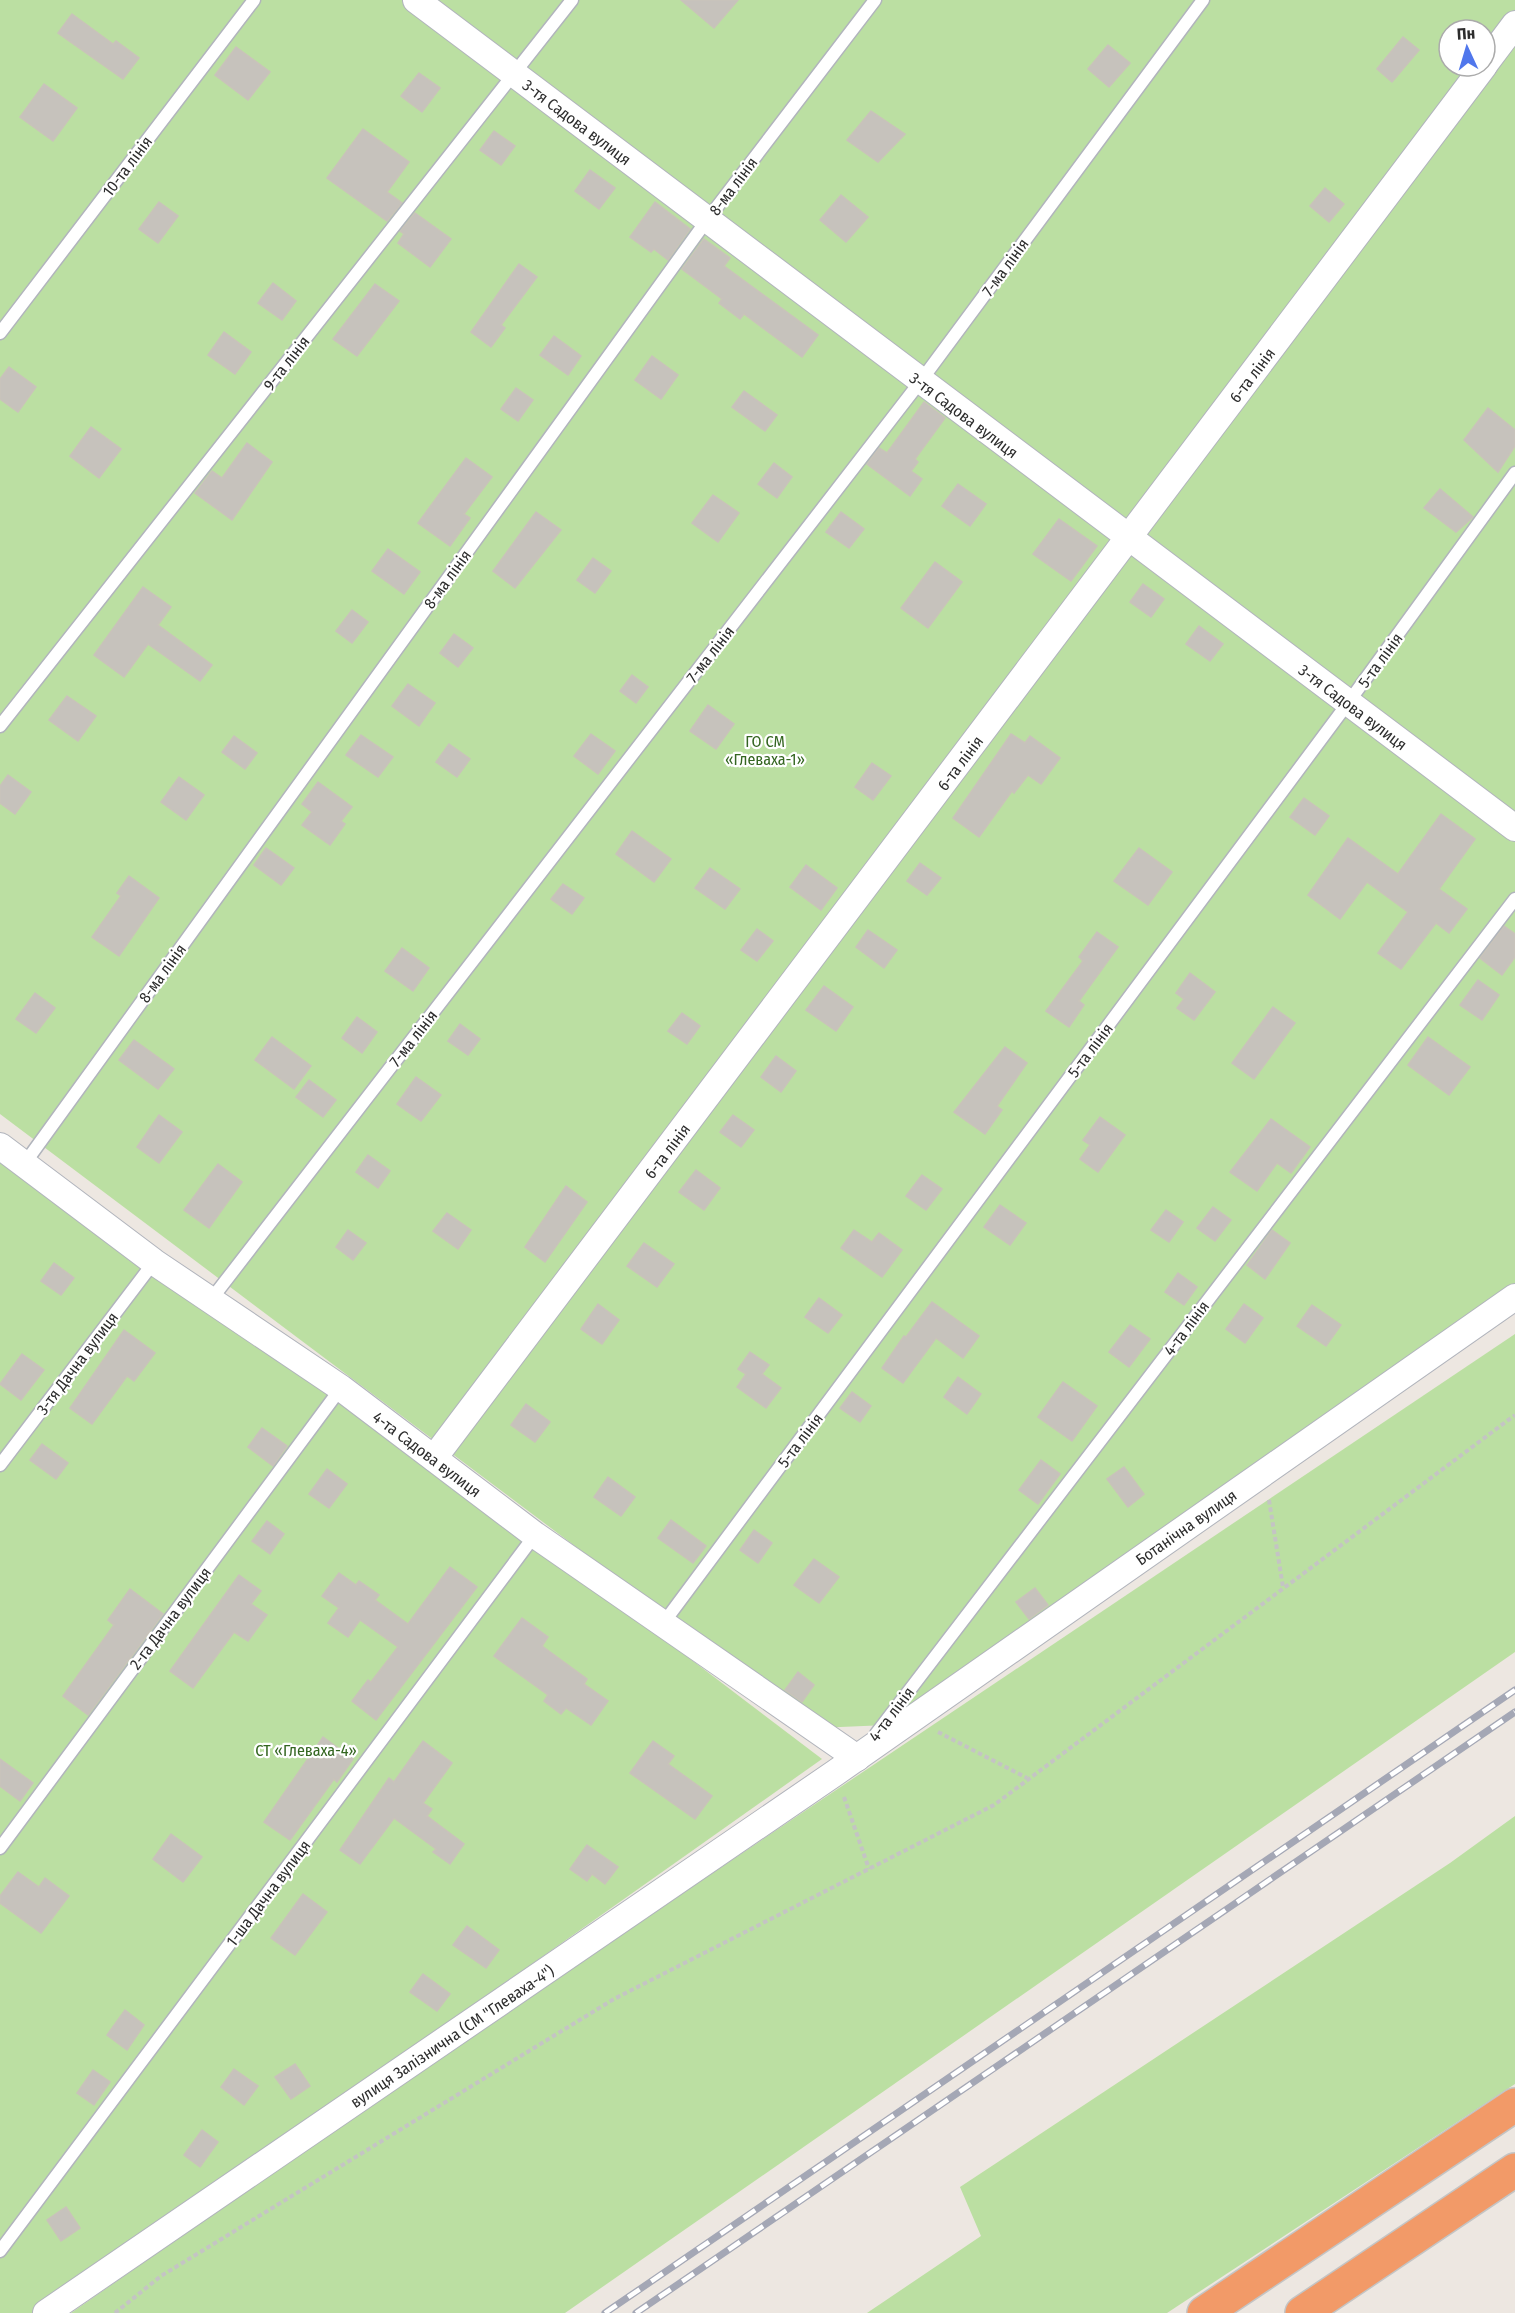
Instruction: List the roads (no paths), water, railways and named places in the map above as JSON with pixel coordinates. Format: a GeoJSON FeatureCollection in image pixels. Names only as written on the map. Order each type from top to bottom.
{"type":"FeatureCollection","features":[{"type":"Feature","properties":{"kind":"highway"},"geometry":{"type":"LineString","coordinates":[[1204,2313],[1515,2105]]}},
{"type":"Feature","properties":{"kind":"highway"},"geometry":{"type":"LineString","coordinates":[[1302,2313],[1515,2170]]}},
{"type":"Feature","properties":{"kind":"street","name":"3-тя Садова вулиця"},"geometry":{"type":"LineString","coordinates":[[416,0],[1129,540],[1515,828]]}},
{"type":"Feature","properties":{"kind":"street","name":"6-та лінія"},"geometry":{"type":"LineString","coordinates":[[1497,48],[1515,24]]}},
{"type":"Feature","properties":{"kind":"street","name":"6-та лінія"},"geometry":{"type":"LineString","coordinates":[[434,1458],[1129,540],[1474,78]]}},
{"type":"Feature","properties":{"kind":"street","name":"4-та Садова вулиця"},"geometry":{"type":"LineString","coordinates":[[0,1146],[154,1262],[341,1389],[536,1534],[857,1758]]}},
{"type":"Feature","properties":{"kind":"street","name":"Ботанічна вулиця"},"geometry":{"type":"LineString","coordinates":[[857,1758],[1515,1297]]}},
{"type":"Feature","properties":{"kind":"street","name":"вулиця Залізнична (СМ \"Глеваха-4\")"},"geometry":{"type":"LineString","coordinates":[[45,2313],[857,1758]]}},
{"type":"Feature","properties":{"kind":"lane","name":"10-та лінія"},"geometry":{"type":"LineString","coordinates":[[0,333],[254,0]]}},
{"type":"Feature","properties":{"kind":"lane","name":"9-та лінія"},"geometry":{"type":"LineString","coordinates":[[0,726],[572,0]]}},
{"type":"Feature","properties":{"kind":"lane","name":"8-ма лінія"},"geometry":{"type":"LineString","coordinates":[[25,1163],[708,220],[875,0]]}},
{"type":"Feature","properties":{"kind":"lane","name":"7-ма лінія"},"geometry":{"type":"LineString","coordinates":[[210,1301],[920,382],[1203,0]]}},
{"type":"Feature","properties":{"kind":"lane","name":"5-та лінія"},"geometry":{"type":"LineString","coordinates":[[662,1624],[1348,704],[1515,473]]}},
{"type":"Feature","properties":{"kind":"lane","name":"4-та лінія"},"geometry":{"type":"LineString","coordinates":[[857,1758],[1515,899]]}},
{"type":"Feature","properties":{"kind":"lane","name":"3-тя Дачна вулиця"},"geometry":{"type":"LineString","coordinates":[[0,1464],[154,1262]]}},
{"type":"Feature","properties":{"kind":"lane","name":"2-га Дачна вулиця"},"geometry":{"type":"LineString","coordinates":[[0,1848],[341,1389]]}},
{"type":"Feature","properties":{"kind":"lane","name":"1-ша Дачна вулиця"},"geometry":{"type":"LineString","coordinates":[[0,2251],[536,1534]]}},
{"type":"Feature","properties":{"kind":"railway"},"geometry":{"type":"LineString","coordinates":[[605,2313],[1515,1690]]}},
{"type":"Feature","properties":{"kind":"railway"},"geometry":{"type":"LineString","coordinates":[[636,2313],[1515,1712]]}},
{"type":"Feature","properties":{"kind":"park label","name":"ГО СМ «Глеваха-1»"},"geometry":{"type":"Point","coordinates":[765,750]}},
{"type":"Feature","properties":{"kind":"park label","name":"СТ «Глеваха-4»"},"geometry":{"type":"Point","coordinates":[306,1750]}}]}
